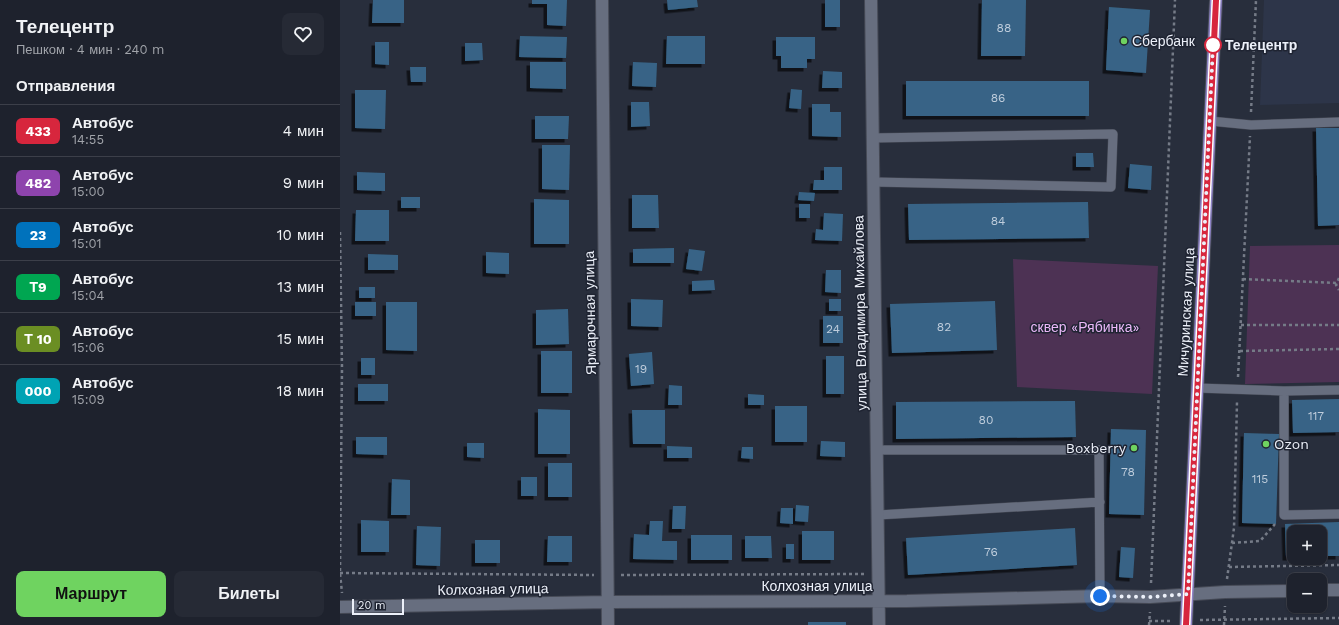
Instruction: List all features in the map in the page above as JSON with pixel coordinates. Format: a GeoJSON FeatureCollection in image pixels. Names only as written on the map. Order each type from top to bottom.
{"type":"FeatureCollection","features":[{"type":"Feature","properties":{"kind":"main road","name":"Мичуринская улица"},"geometry":{"type":"LineString","coordinates":[[1186,623],[1216,0]]}},
{"type":"Feature","properties":{"kind":"street","name":"Ярмарочная улица"},"geometry":{"type":"LineString","coordinates":[[602,0],[608,625]]}},
{"type":"Feature","properties":{"kind":"street","name":"улица Владимира Михайлова"},"geometry":{"type":"LineString","coordinates":[[872,0],[872,138],[874,182],[879,625]]}},
{"type":"Feature","properties":{"kind":"street"},"geometry":{"type":"LineString","coordinates":[[1327,590],[1339,590]]}},
{"type":"Feature","properties":{"kind":"street","name":"Колхозная улица"},"geometry":{"type":"LineString","coordinates":[[341,606],[608,602],[879,601],[1100,596],[1150,597],[1225,592],[1287,591]]}},
{"type":"Feature","properties":{"kind":"lane"},"geometry":{"type":"LineString","coordinates":[[1210,121],[1250,125],[1339,122]]}},
{"type":"Feature","properties":{"kind":"lane"},"geometry":{"type":"LineString","coordinates":[[872,138],[1114,134],[1111,187],[874,182]]}},
{"type":"Feature","properties":{"kind":"lane"},"geometry":{"type":"LineString","coordinates":[[1197,388],[1284,391],[1339,390]]}},
{"type":"Feature","properties":{"kind":"lane"},"geometry":{"type":"LineString","coordinates":[[1284,391],[1284,515],[1339,514]]}},
{"type":"Feature","properties":{"kind":"lane"},"geometry":{"type":"LineString","coordinates":[[876,450],[1098,450],[1100,502],[1100,596]]}},
{"type":"Feature","properties":{"kind":"lane"},"geometry":{"type":"LineString","coordinates":[[878,515],[1100,502]]}},
{"type":"Feature","properties":{"kind":"path"},"geometry":{"type":"LineString","coordinates":[[1149,625],[1175,0]]}},
{"type":"Feature","properties":{"kind":"path"},"geometry":{"type":"LineString","coordinates":[[1224,625],[1225,592],[1234,528],[1238,389],[1256,0]]}},
{"type":"Feature","properties":{"kind":"path"},"geometry":{"type":"LineString","coordinates":[[340,232],[342,368],[341,606]]}},
{"type":"Feature","properties":{"kind":"path"},"geometry":{"type":"LineString","coordinates":[[1336,283],[1339,278]]}},
{"type":"Feature","properties":{"kind":"path"},"geometry":{"type":"LineString","coordinates":[[1243,279],[1336,283]]}},
{"type":"Feature","properties":{"kind":"path"},"geometry":{"type":"LineString","coordinates":[[1336,283],[1339,290]]}},
{"type":"Feature","properties":{"kind":"path"},"geometry":{"type":"LineString","coordinates":[[1241,325],[1339,325]]}},
{"type":"Feature","properties":{"kind":"path"},"geometry":{"type":"LineString","coordinates":[[1240,351],[1339,349]]}},
{"type":"Feature","properties":{"kind":"path"},"geometry":{"type":"LineString","coordinates":[[1232,544],[1260,541],[1284,515]]}},
{"type":"Feature","properties":{"kind":"path"},"geometry":{"type":"LineString","coordinates":[[1229,566],[1339,565]]}},
{"type":"Feature","properties":{"kind":"path"},"geometry":{"type":"LineString","coordinates":[[1149,621],[1186,623],[1224,620],[1339,618]]}},
{"type":"Feature","properties":{"kind":"shaded area"},"geometry":{"type":"Polygon","coordinates":[[[1264,0],[1339,0],[1339,103],[1260,105],[1264,0]]]}},
{"type":"Feature","properties":{"kind":"green space"},"geometry":{"type":"Polygon","coordinates":[[[1339,245],[1339,382],[1245,384],[1250,246],[1339,245]]]}},
{"type":"Feature","properties":{"kind":"green space","name":"сквер «Рябинка»"},"geometry":{"type":"Polygon","coordinates":[[[1013,259],[1158,266],[1152,394],[1017,387],[1013,259]]]}},
{"type":"Feature","properties":{"kind":"building"},"geometry":{"type":"Polygon","coordinates":[[[373,0],[404,0],[404,23],[372,23],[373,0]]]}},
{"type":"Feature","properties":{"kind":"building"},"geometry":{"type":"Polygon","coordinates":[[[532,0],[567,0],[566,26],[547,25],[547,4],[532,4],[532,0]]]}},
{"type":"Feature","properties":{"kind":"building"},"geometry":{"type":"Polygon","coordinates":[[[667,0],[697,0],[698,7],[668,10],[667,0]]]}},
{"type":"Feature","properties":{"kind":"building"},"geometry":{"type":"Polygon","coordinates":[[[825,0],[840,0],[840,27],[825,27],[825,0]]]}},
{"type":"Feature","properties":{"kind":"building"},"geometry":{"type":"Polygon","coordinates":[[[982,0],[1026,0],[1025,56],[981,56],[982,0]]]}},
{"type":"Feature","properties":{"kind":"building"},"geometry":{"type":"Polygon","coordinates":[[[1109,7],[1150,10],[1146,73],[1106,70],[1109,7]]]}},
{"type":"Feature","properties":{"kind":"building"},"geometry":{"type":"Polygon","coordinates":[[[520,36],[567,37],[566,58],[519,57],[520,36]]]}},
{"type":"Feature","properties":{"kind":"building"},"geometry":{"type":"Polygon","coordinates":[[[667,36],[705,36],[705,64],[666,64],[667,36]]]}},
{"type":"Feature","properties":{"kind":"building"},"geometry":{"type":"Polygon","coordinates":[[[776,37],[815,37],[815,59],[807,59],[807,68],[781,68],[781,56],[776,56],[776,37]]]}},
{"type":"Feature","properties":{"kind":"building"},"geometry":{"type":"Polygon","coordinates":[[[375,42],[389,42],[389,65],[375,64],[375,42]]]}},
{"type":"Feature","properties":{"kind":"building"},"geometry":{"type":"Polygon","coordinates":[[[465,43],[482,43],[483,60],[465,61],[465,43]]]}},
{"type":"Feature","properties":{"kind":"building"},"geometry":{"type":"Polygon","coordinates":[[[530,62],[566,62],[566,89],[530,88],[530,62]]]}},
{"type":"Feature","properties":{"kind":"building"},"geometry":{"type":"Polygon","coordinates":[[[633,62],[657,63],[656,87],[632,86],[633,62]]]}},
{"type":"Feature","properties":{"kind":"building"},"geometry":{"type":"Polygon","coordinates":[[[410,67],[426,67],[426,82],[411,82],[410,67]]]}},
{"type":"Feature","properties":{"kind":"building"},"geometry":{"type":"Polygon","coordinates":[[[823,71],[842,72],[842,88],[822,88],[823,71]]]}},
{"type":"Feature","properties":{"kind":"building"},"geometry":{"type":"Polygon","coordinates":[[[906,81],[1089,81],[1089,116],[906,116],[906,81]]]}},
{"type":"Feature","properties":{"kind":"building"},"geometry":{"type":"Polygon","coordinates":[[[791,89],[802,90],[801,109],[789,108],[791,89]]]}},
{"type":"Feature","properties":{"kind":"building"},"geometry":{"type":"Polygon","coordinates":[[[355,90],[386,90],[385,129],[355,128],[355,90]]]}},
{"type":"Feature","properties":{"kind":"building"},"geometry":{"type":"Polygon","coordinates":[[[631,102],[649,102],[650,126],[631,127],[631,102]]]}},
{"type":"Feature","properties":{"kind":"building"},"geometry":{"type":"Polygon","coordinates":[[[812,104],[830,104],[830,112],[841,112],[841,137],[812,136],[812,104]]]}},
{"type":"Feature","properties":{"kind":"building"},"geometry":{"type":"Polygon","coordinates":[[[535,116],[569,116],[568,139],[535,139],[535,116]]]}},
{"type":"Feature","properties":{"kind":"building"},"geometry":{"type":"Polygon","coordinates":[[[1316,128],[1339,128],[1339,225],[1318,226],[1316,128]]]}},
{"type":"Feature","properties":{"kind":"building"},"geometry":{"type":"Polygon","coordinates":[[[542,145],[570,145],[569,190],[542,189],[542,145]]]}},
{"type":"Feature","properties":{"kind":"building"},"geometry":{"type":"Polygon","coordinates":[[[1076,153],[1093,153],[1094,167],[1076,167],[1076,153]]]}},
{"type":"Feature","properties":{"kind":"building"},"geometry":{"type":"Polygon","coordinates":[[[1130,164],[1152,166],[1151,190],[1128,188],[1130,164]]]}},
{"type":"Feature","properties":{"kind":"building"},"geometry":{"type":"Polygon","coordinates":[[[824,167],[842,167],[842,190],[813,190],[814,180],[824,180],[824,167]]]}},
{"type":"Feature","properties":{"kind":"building"},"geometry":{"type":"Polygon","coordinates":[[[357,172],[385,173],[385,191],[357,190],[357,172]]]}},
{"type":"Feature","properties":{"kind":"building"},"geometry":{"type":"Polygon","coordinates":[[[799,192],[815,193],[814,201],[798,200],[799,192]]]}},
{"type":"Feature","properties":{"kind":"building"},"geometry":{"type":"Polygon","coordinates":[[[632,195],[658,195],[659,228],[632,228],[632,195]]]}},
{"type":"Feature","properties":{"kind":"building"},"geometry":{"type":"Polygon","coordinates":[[[401,197],[420,197],[420,208],[401,208],[401,197]]]}},
{"type":"Feature","properties":{"kind":"building"},"geometry":{"type":"Polygon","coordinates":[[[534,199],[569,200],[569,244],[534,244],[534,199]]]}},
{"type":"Feature","properties":{"kind":"building"},"geometry":{"type":"Polygon","coordinates":[[[1088,202],[1089,238],[909,240],[908,204],[1088,202]]]}},
{"type":"Feature","properties":{"kind":"building"},"geometry":{"type":"Polygon","coordinates":[[[799,204],[810,204],[810,218],[799,218],[799,204]]]}},
{"type":"Feature","properties":{"kind":"building"},"geometry":{"type":"Polygon","coordinates":[[[356,210],[389,210],[389,241],[355,241],[356,210]]]}},
{"type":"Feature","properties":{"kind":"building"},"geometry":{"type":"Polygon","coordinates":[[[824,213],[843,214],[842,241],[815,240],[816,229],[823,230],[824,213]]]}},
{"type":"Feature","properties":{"kind":"building"},"geometry":{"type":"Polygon","coordinates":[[[674,248],[674,263],[633,263],[633,249],[674,248]]]}},
{"type":"Feature","properties":{"kind":"building"},"geometry":{"type":"Polygon","coordinates":[[[689,249],[705,251],[702,271],[686,269],[689,249]]]}},
{"type":"Feature","properties":{"kind":"building"},"geometry":{"type":"Polygon","coordinates":[[[486,252],[509,253],[509,274],[486,273],[486,252]]]}},
{"type":"Feature","properties":{"kind":"building"},"geometry":{"type":"Polygon","coordinates":[[[368,254],[398,255],[398,270],[368,270],[368,254]]]}},
{"type":"Feature","properties":{"kind":"building"},"geometry":{"type":"Polygon","coordinates":[[[826,270],[841,270],[841,293],[825,292],[826,270]]]}},
{"type":"Feature","properties":{"kind":"building"},"geometry":{"type":"Polygon","coordinates":[[[714,280],[715,290],[692,291],[692,281],[714,280]]]}},
{"type":"Feature","properties":{"kind":"building"},"geometry":{"type":"Polygon","coordinates":[[[359,287],[375,287],[375,298],[359,298],[359,287]]]}},
{"type":"Feature","properties":{"kind":"building"},"geometry":{"type":"Polygon","coordinates":[[[631,299],[663,300],[662,327],[631,326],[631,299]]]}},
{"type":"Feature","properties":{"kind":"building"},"geometry":{"type":"Polygon","coordinates":[[[829,299],[841,299],[841,311],[829,311],[829,299]]]}},
{"type":"Feature","properties":{"kind":"building"},"geometry":{"type":"Polygon","coordinates":[[[995,301],[997,350],[892,353],[890,304],[995,301]]]}},
{"type":"Feature","properties":{"kind":"building"},"geometry":{"type":"Polygon","coordinates":[[[355,302],[376,302],[376,316],[355,316],[355,302]]]}},
{"type":"Feature","properties":{"kind":"building"},"geometry":{"type":"Polygon","coordinates":[[[386,302],[417,302],[417,351],[386,350],[386,302]]]}},
{"type":"Feature","properties":{"kind":"building"},"geometry":{"type":"Polygon","coordinates":[[[568,309],[569,344],[536,345],[536,310],[568,309]]]}},
{"type":"Feature","properties":{"kind":"building"},"geometry":{"type":"Polygon","coordinates":[[[823,316],[843,316],[843,343],[823,343],[823,316]]]}},
{"type":"Feature","properties":{"kind":"building"},"geometry":{"type":"Polygon","coordinates":[[[541,351],[572,351],[572,393],[541,393],[541,351]]]}},
{"type":"Feature","properties":{"kind":"building"},"geometry":{"type":"Polygon","coordinates":[[[652,352],[654,384],[631,386],[629,354],[652,352]]]}},
{"type":"Feature","properties":{"kind":"building"},"geometry":{"type":"Polygon","coordinates":[[[826,356],[844,356],[844,394],[826,394],[826,356]]]}},
{"type":"Feature","properties":{"kind":"building"},"geometry":{"type":"Polygon","coordinates":[[[361,358],[375,358],[375,375],[361,375],[361,358]]]}},
{"type":"Feature","properties":{"kind":"building"},"geometry":{"type":"Polygon","coordinates":[[[358,384],[388,384],[388,401],[358,401],[358,384]]]}},
{"type":"Feature","properties":{"kind":"building"},"geometry":{"type":"Polygon","coordinates":[[[669,385],[682,386],[682,405],[668,405],[669,385]]]}},
{"type":"Feature","properties":{"kind":"building"},"geometry":{"type":"Polygon","coordinates":[[[748,394],[764,395],[764,405],[748,405],[748,394]]]}},
{"type":"Feature","properties":{"kind":"building"},"geometry":{"type":"Polygon","coordinates":[[[1339,399],[1339,432],[1293,433],[1292,400],[1339,399]]]}},
{"type":"Feature","properties":{"kind":"building"},"geometry":{"type":"Polygon","coordinates":[[[1075,401],[1076,437],[896,439],[896,402],[1075,401]]]}},
{"type":"Feature","properties":{"kind":"building"},"geometry":{"type":"Polygon","coordinates":[[[775,406],[807,406],[807,442],[775,442],[775,406]]]}},
{"type":"Feature","properties":{"kind":"building"},"geometry":{"type":"Polygon","coordinates":[[[538,409],[570,410],[570,454],[538,454],[538,409]]]}},
{"type":"Feature","properties":{"kind":"building"},"geometry":{"type":"Polygon","coordinates":[[[632,410],[665,410],[665,444],[633,444],[632,410]]]}},
{"type":"Feature","properties":{"kind":"building"},"geometry":{"type":"Polygon","coordinates":[[[1111,429],[1146,430],[1144,515],[1109,514],[1111,429]]]}},
{"type":"Feature","properties":{"kind":"building"},"geometry":{"type":"Polygon","coordinates":[[[1244,433],[1279,434],[1276,524],[1242,523],[1244,433]]]}},
{"type":"Feature","properties":{"kind":"building"},"geometry":{"type":"Polygon","coordinates":[[[356,437],[387,437],[387,455],[356,454],[356,437]]]}},
{"type":"Feature","properties":{"kind":"building"},"geometry":{"type":"Polygon","coordinates":[[[821,441],[845,442],[845,457],[820,456],[821,441]]]}},
{"type":"Feature","properties":{"kind":"building"},"geometry":{"type":"Polygon","coordinates":[[[467,443],[484,443],[484,458],[467,457],[467,443]]]}},
{"type":"Feature","properties":{"kind":"building"},"geometry":{"type":"Polygon","coordinates":[[[667,446],[692,447],[692,458],[667,458],[667,446]]]}},
{"type":"Feature","properties":{"kind":"building"},"geometry":{"type":"Polygon","coordinates":[[[742,447],[753,447],[753,459],[741,458],[742,447]]]}},
{"type":"Feature","properties":{"kind":"building"},"geometry":{"type":"Polygon","coordinates":[[[548,463],[572,463],[572,497],[548,497],[548,463]]]}},
{"type":"Feature","properties":{"kind":"building"},"geometry":{"type":"Polygon","coordinates":[[[521,477],[537,477],[537,496],[521,496],[521,477]]]}},
{"type":"Feature","properties":{"kind":"building"},"geometry":{"type":"Polygon","coordinates":[[[392,479],[410,480],[410,515],[391,515],[392,479]]]}},
{"type":"Feature","properties":{"kind":"building"},"geometry":{"type":"Polygon","coordinates":[[[796,505],[809,506],[808,522],[795,521],[796,505]]]}},
{"type":"Feature","properties":{"kind":"building"},"geometry":{"type":"Polygon","coordinates":[[[673,506],[686,506],[685,529],[672,529],[673,506]]]}},
{"type":"Feature","properties":{"kind":"building"},"geometry":{"type":"Polygon","coordinates":[[[781,508],[793,508],[793,524],[780,523],[781,508]]]}},
{"type":"Feature","properties":{"kind":"building"},"geometry":{"type":"Polygon","coordinates":[[[361,520],[389,521],[389,552],[361,552],[361,520]]]}},
{"type":"Feature","properties":{"kind":"building"},"geometry":{"type":"Polygon","coordinates":[[[650,521],[663,521],[662,541],[677,541],[677,560],[633,559],[634,534],[649,535],[650,521]]]}},
{"type":"Feature","properties":{"kind":"building"},"geometry":{"type":"Polygon","coordinates":[[[1339,522],[1339,556],[1327,556],[1327,525],[1287,525],[1286,557],[1285,524],[1339,522]]]}},
{"type":"Feature","properties":{"kind":"building"},"geometry":{"type":"Polygon","coordinates":[[[417,526],[441,527],[440,566],[416,565],[417,526]]]}},
{"type":"Feature","properties":{"kind":"building"},"geometry":{"type":"Polygon","coordinates":[[[1075,528],[1077,565],[908,575],[906,538],[1075,528]]]}},
{"type":"Feature","properties":{"kind":"building"},"geometry":{"type":"Polygon","coordinates":[[[802,531],[834,531],[834,560],[802,560],[802,531]]]}},
{"type":"Feature","properties":{"kind":"building"},"geometry":{"type":"Polygon","coordinates":[[[691,535],[732,535],[732,560],[691,560],[691,535]]]}},
{"type":"Feature","properties":{"kind":"building"},"geometry":{"type":"Polygon","coordinates":[[[548,536],[572,536],[572,562],[547,562],[548,536]]]}},
{"type":"Feature","properties":{"kind":"building"},"geometry":{"type":"Polygon","coordinates":[[[745,536],[771,536],[772,558],[745,558],[745,536]]]}},
{"type":"Feature","properties":{"kind":"building"},"geometry":{"type":"Polygon","coordinates":[[[475,540],[500,540],[500,563],[475,563],[475,540]]]}},
{"type":"Feature","properties":{"kind":"building"},"geometry":{"type":"Polygon","coordinates":[[[786,544],[794,544],[794,559],[786,559],[786,544]]]}},
{"type":"Feature","properties":{"kind":"building"},"geometry":{"type":"Polygon","coordinates":[[[1121,547],[1135,548],[1133,578],[1119,577],[1121,547]]]}},
{"type":"Feature","properties":{"kind":"building"},"geometry":{"type":"Polygon","coordinates":[[[808,622],[846,622],[846,625],[808,625],[808,622]]]}},
{"type":"Feature","properties":{"kind":"bus line","name":"433"},"geometry":{"type":"LineString","coordinates":[[1186,625],[1216,0]]}},
{"type":"Feature","properties":{"kind":"place","name":"Сбербанк"},"geometry":{"type":"Point","coordinates":[1124,41]}},
{"type":"Feature","properties":{"kind":"place","name":"Телецентр"},"geometry":{"type":"Point","coordinates":[1213,45]}},
{"type":"Feature","properties":{"kind":"place","name":"Ozon"},"geometry":{"type":"Point","coordinates":[1266,444]}},
{"type":"Feature","properties":{"kind":"place","name":"Boxberry"},"geometry":{"type":"Point","coordinates":[1134,448]}},
{"type":"Feature","properties":{"kind":"route"},"geometry":{"type":"LineString","coordinates":[[1100,596],[1150,597],[1188,594],[1213,45]]}}]}
